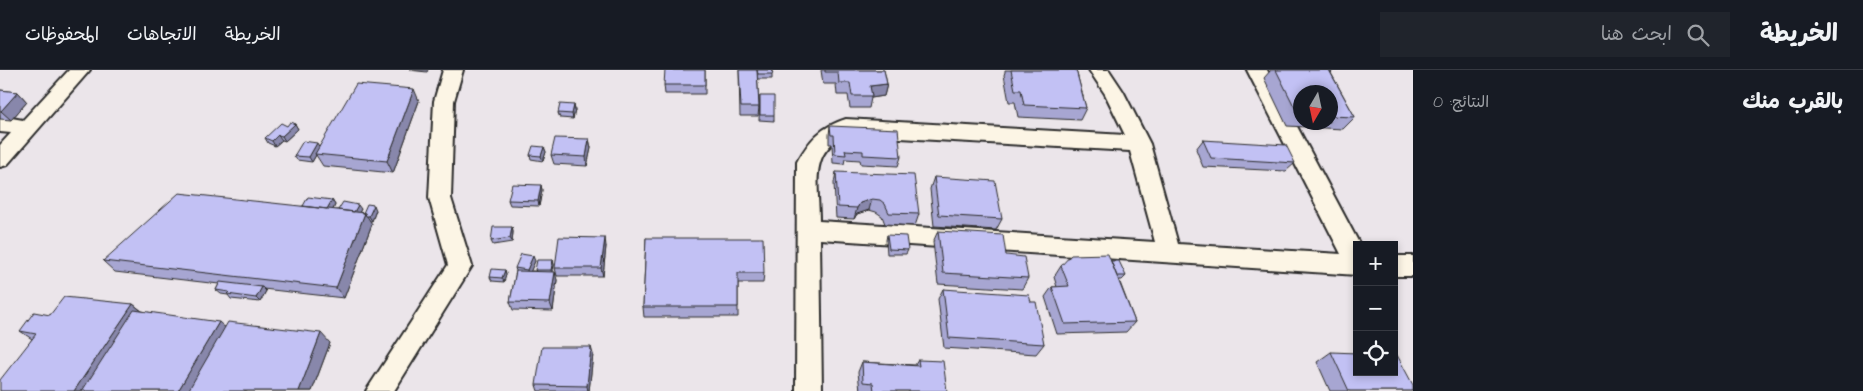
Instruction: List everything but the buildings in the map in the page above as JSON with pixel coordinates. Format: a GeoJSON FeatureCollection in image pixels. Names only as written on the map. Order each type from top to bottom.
{"type":"FeatureCollection","features":[{"type":"Feature","properties":{"kind":"street"},"geometry":{"type":"LineString","coordinates":[[0,159],[80,70]]}},
{"type":"Feature","properties":{"kind":"street"},"geometry":{"type":"LineString","coordinates":[[379,391],[460,266],[440,198],[444,101],[452,70]]}},
{"type":"Feature","properties":{"kind":"street"},"geometry":{"type":"LineString","coordinates":[[1099,70],[1124,112],[1140,144],[1169,253]]}},
{"type":"Feature","properties":{"kind":"street"},"geometry":{"type":"LineString","coordinates":[[1258,70],[1353,255]]}},
{"type":"Feature","properties":{"kind":"street"},"geometry":{"type":"LineString","coordinates":[[0,124],[28,128]]}},
{"type":"Feature","properties":{"kind":"street"},"geometry":{"type":"LineString","coordinates":[[809,391],[808,162],[818,143],[828,133],[846,127],[1140,144]]}},
{"type":"Feature","properties":{"kind":"street"},"geometry":{"type":"LineString","coordinates":[[808,229],[1169,253],[1353,263]]}},
{"type":"Feature","properties":{"kind":"street"},"geometry":{"type":"LineString","coordinates":[[1398,266],[1413,266]]}}]}
